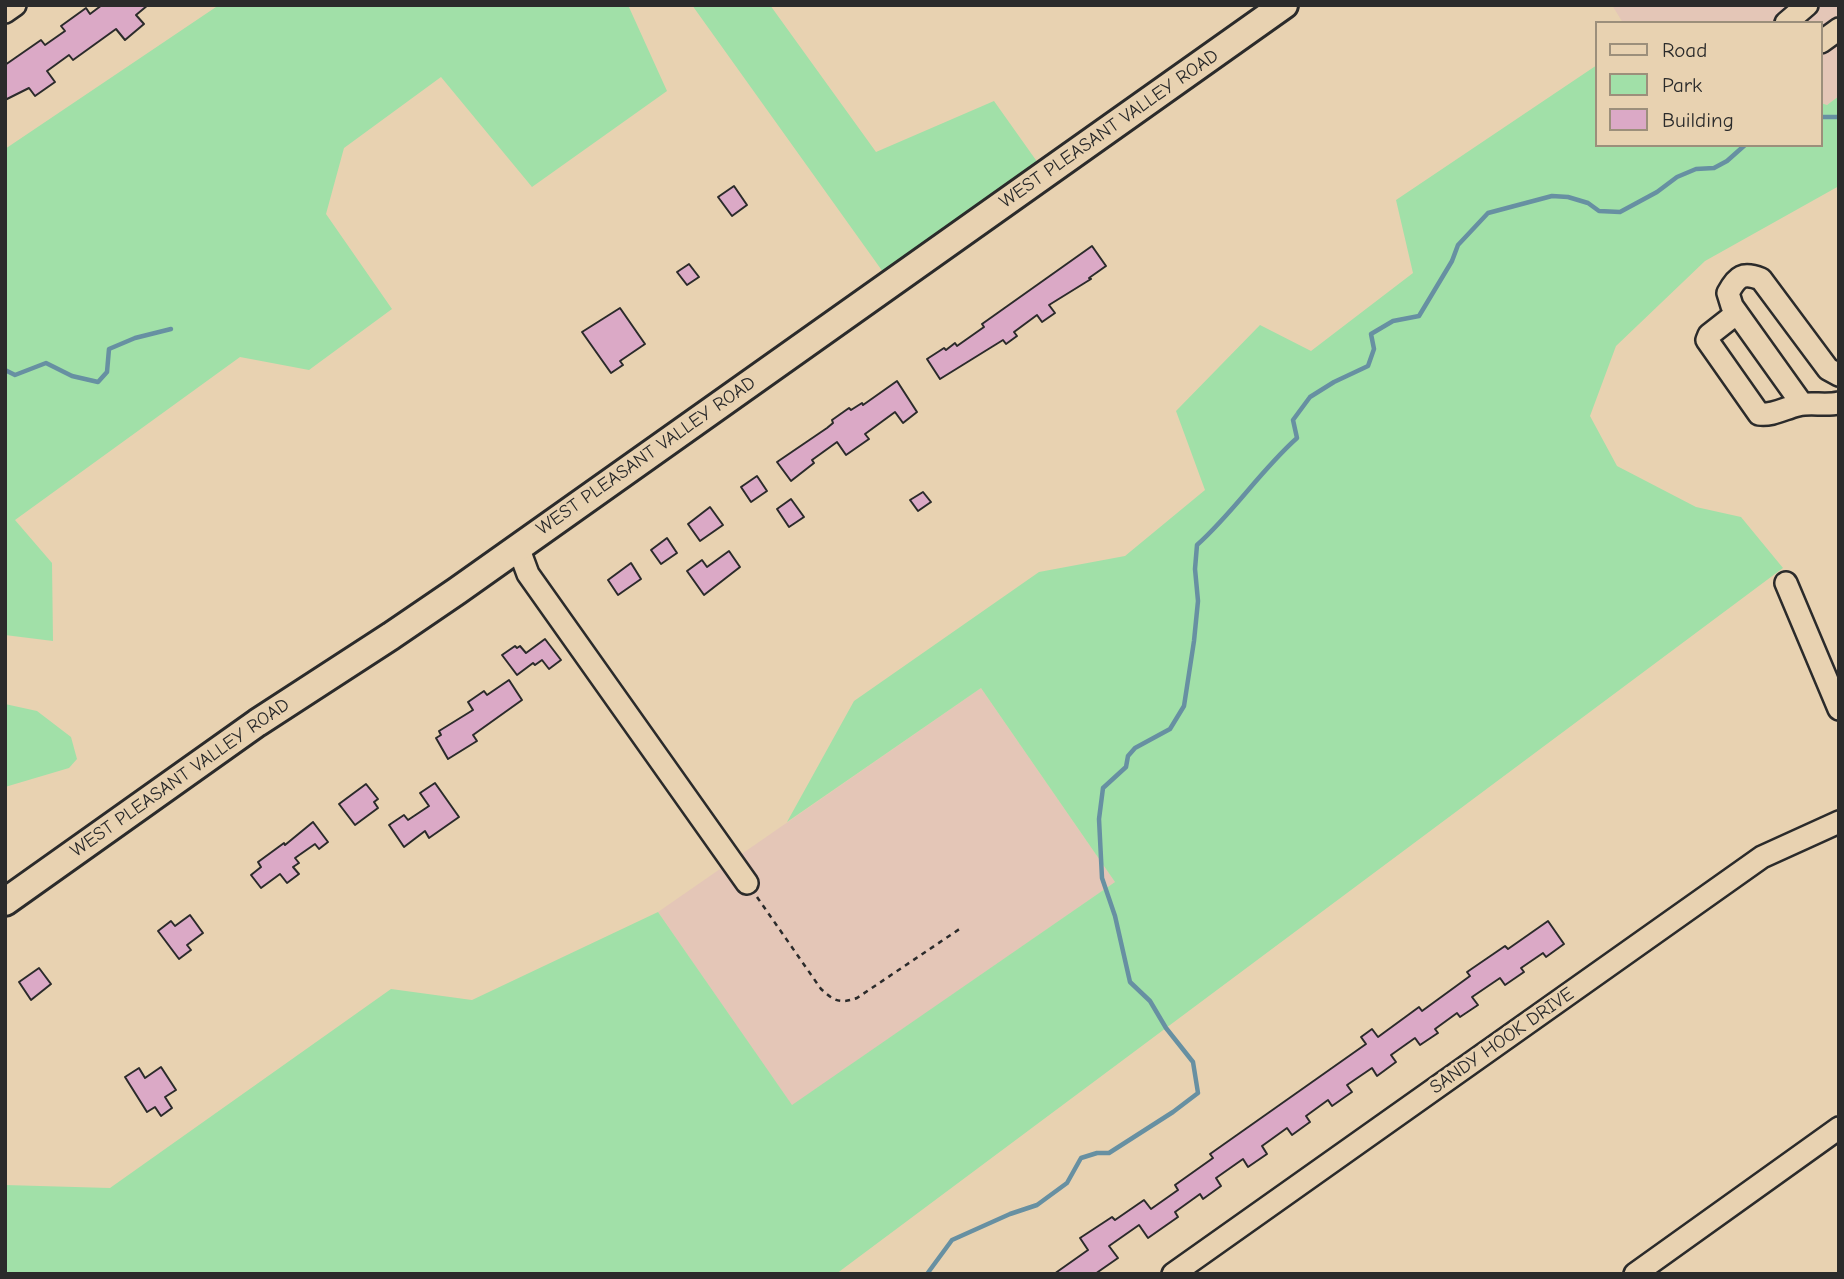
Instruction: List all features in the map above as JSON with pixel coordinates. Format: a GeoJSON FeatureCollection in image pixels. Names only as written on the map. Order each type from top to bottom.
{"type":"FeatureCollection","features":[{"type":"Feature","properties":{"kind":"main road","name":"WEST PLEASANT VALLEY ROAD"},"geometry":{"type":"LineString","coordinates":[[5,902],[257,723],[391,636],[518,547],[1284,5]]}},
{"type":"Feature","properties":{"kind":"street"},"geometry":{"type":"LineString","coordinates":[[5,12],[15,5]]}},
{"type":"Feature","properties":{"kind":"street"},"geometry":{"type":"LineString","coordinates":[[1788,21],[1807,5]]}},
{"type":"Feature","properties":{"kind":"street"},"geometry":{"type":"LineString","coordinates":[[1823,41],[1839,29]]}},
{"type":"Feature","properties":{"kind":"street"},"geometry":{"type":"LineString","coordinates":[[1737,313],[1709,335],[1707,340],[1759,414],[1763,416],[1802,404],[1836,403],[1839,376],[1828,369],[1761,279],[1750,275],[1734,282],[1728,293],[1737,313],[1802,404]]}},
{"type":"Feature","properties":{"kind":"street"},"geometry":{"type":"LineString","coordinates":[[518,547],[528,574],[747,883]]}},
{"type":"Feature","properties":{"kind":"street"},"geometry":{"type":"LineString","coordinates":[[1786,583],[1839,709]]}},
{"type":"Feature","properties":{"kind":"street","name":"SANDY HOOK DRIVE"},"geometry":{"type":"LineString","coordinates":[[1173,1274],[1762,857],[1839,822]]}},
{"type":"Feature","properties":{"kind":"street"},"geometry":{"type":"LineString","coordinates":[[1635,1274],[1839,1128]]}},
{"type":"Feature","properties":{"kind":"path"},"geometry":{"type":"LineString","coordinates":[[747,883],[821,989],[832,999],[842,1003],[857,998],[961,928]]}},
{"type":"Feature","properties":{"kind":"shaded area"},"geometry":{"type":"Polygon","coordinates":[[[1612,5],[1839,5],[1839,96],[1827,105],[1823,104],[1823,21],[1622,21],[1612,5]]]}},
{"type":"Feature","properties":{"kind":"shaded area"},"geometry":{"type":"Polygon","coordinates":[[[981,688],[1115,882],[792,1106],[658,912],[981,688]]]}},
{"type":"Feature","properties":{"kind":"green space"},"geometry":{"type":"Polygon","coordinates":[[[219,5],[628,5],[667,91],[532,187],[441,77],[344,148],[326,214],[392,309],[309,370],[240,357],[15,520],[52,563],[53,641],[5,635],[5,149],[219,5]]]}},
{"type":"Feature","properties":{"kind":"green space"},"geometry":{"type":"Polygon","coordinates":[[[692,5],[770,5],[876,152],[994,101],[1038,163],[883,272],[692,5]]]}},
{"type":"Feature","properties":{"kind":"green space"},"geometry":{"type":"Polygon","coordinates":[[[1596,66],[1596,147],[1823,147],[1823,104],[1827,105],[1839,96],[1839,186],[1705,261],[1616,346],[1590,416],[1617,466],[1696,507],[1741,517],[1783,568],[836,1274],[5,1274],[5,1185],[110,1188],[391,989],[472,1000],[658,912],[792,1105],[1115,882],[981,688],[787,822],[854,701],[1039,572],[1125,556],[1205,490],[1176,411],[1260,325],[1311,351],[1413,273],[1396,200],[1596,66]]]}},
{"type":"Feature","properties":{"kind":"green space"},"geometry":{"type":"Polygon","coordinates":[[[5,704],[37,711],[71,737],[77,759],[69,768],[5,787],[5,704]]]}},
{"type":"Feature","properties":{"kind":"building"},"geometry":{"type":"Polygon","coordinates":[[[102,5],[148,5],[136,15],[144,24],[125,40],[116,29],[73,60],[69,55],[47,71],[55,82],[35,96],[29,88],[5,100],[5,65],[41,40],[45,45],[65,31],[61,26],[86,8],[90,14],[102,5]]]}},
{"type":"Feature","properties":{"kind":"building"},"geometry":{"type":"Polygon","coordinates":[[[734,186],[747,205],[732,216],[718,197],[734,186]]]}},
{"type":"Feature","properties":{"kind":"building"},"geometry":{"type":"Polygon","coordinates":[[[1092,246],[1106,266],[1089,278],[1091,279],[1049,305],[1055,313],[1042,322],[1037,315],[1014,332],[1017,336],[1006,344],[1003,340],[940,379],[927,359],[955,343],[957,346],[984,327],[982,324],[1092,246]]]}},
{"type":"Feature","properties":{"kind":"building"},"geometry":{"type":"Polygon","coordinates":[[[689,264],[699,277],[687,285],[677,272],[689,264]]]}},
{"type":"Feature","properties":{"kind":"building"},"geometry":{"type":"Polygon","coordinates":[[[620,308],[645,344],[620,361],[623,365],[611,373],[582,332],[620,308]]]}},
{"type":"Feature","properties":{"kind":"building"},"geometry":{"type":"Polygon","coordinates":[[[897,381],[917,412],[903,423],[895,412],[865,434],[869,439],[846,455],[837,442],[812,460],[814,463],[791,481],[777,462],[827,428],[833,423],[832,420],[849,408],[851,410],[862,403],[863,405],[897,381]]]}},
{"type":"Feature","properties":{"kind":"building"},"geometry":{"type":"Polygon","coordinates":[[[757,476],[767,491],[751,502],[741,487],[757,476]]]}},
{"type":"Feature","properties":{"kind":"building"},"geometry":{"type":"Polygon","coordinates":[[[923,492],[931,502],[918,511],[910,500],[923,492]]]}},
{"type":"Feature","properties":{"kind":"building"},"geometry":{"type":"Polygon","coordinates":[[[791,499],[804,517],[789,527],[777,509],[791,499]]]}},
{"type":"Feature","properties":{"kind":"building"},"geometry":{"type":"Polygon","coordinates":[[[710,507],[723,525],[700,541],[688,524],[710,507]]]}},
{"type":"Feature","properties":{"kind":"building"},"geometry":{"type":"Polygon","coordinates":[[[667,538],[677,553],[661,564],[651,550],[667,538]]]}},
{"type":"Feature","properties":{"kind":"building"},"geometry":{"type":"Polygon","coordinates":[[[729,551],[740,567],[704,595],[687,571],[702,560],[707,567],[729,551]]]}},
{"type":"Feature","properties":{"kind":"building"},"geometry":{"type":"Polygon","coordinates":[[[631,563],[641,579],[618,595],[608,580],[631,563]]]}},
{"type":"Feature","properties":{"kind":"building"},"geometry":{"type":"Polygon","coordinates":[[[545,639],[561,660],[549,669],[542,660],[517,675],[502,655],[515,646],[520,646],[526,653],[545,639]]]}},
{"type":"Feature","properties":{"kind":"building"},"geometry":{"type":"Polygon","coordinates":[[[509,680],[522,700],[473,735],[477,741],[448,759],[436,738],[441,735],[439,731],[473,710],[468,702],[484,691],[487,695],[509,680]]]}},
{"type":"Feature","properties":{"kind":"building"},"geometry":{"type":"Polygon","coordinates":[[[435,783],[459,817],[429,838],[425,831],[404,847],[389,825],[404,815],[408,820],[429,806],[420,793],[435,783]]]}},
{"type":"Feature","properties":{"kind":"building"},"geometry":{"type":"Polygon","coordinates":[[[366,784],[378,799],[374,802],[378,808],[355,825],[339,804],[366,784]]]}},
{"type":"Feature","properties":{"kind":"building"},"geometry":{"type":"Polygon","coordinates":[[[313,822],[328,842],[319,849],[315,844],[295,858],[299,863],[293,867],[299,874],[287,883],[280,874],[261,888],[251,875],[261,867],[258,862],[284,843],[285,845],[313,822]]]}},
{"type":"Feature","properties":{"kind":"building"},"geometry":{"type":"Polygon","coordinates":[[[190,915],[203,933],[187,945],[191,950],[179,959],[158,931],[171,921],[175,926],[190,915]]]}},
{"type":"Feature","properties":{"kind":"building"},"geometry":{"type":"Polygon","coordinates":[[[1548,921],[1564,944],[1546,957],[1543,953],[1521,968],[1524,972],[1505,985],[1500,978],[1472,997],[1478,1005],[1460,1017],[1457,1013],[1435,1029],[1438,1033],[1420,1045],[1415,1038],[1391,1055],[1396,1062],[1377,1076],[1372,1068],[1347,1085],[1352,1092],[1332,1106],[1328,1100],[1306,1116],[1310,1122],[1292,1135],[1287,1128],[1262,1146],[1267,1154],[1248,1167],[1243,1159],[1216,1178],[1221,1186],[1203,1199],[1200,1194],[1175,1212],[1178,1217],[1148,1238],[1139,1225],[1109,1246],[1118,1258],[1095,1274],[1054,1274],[1088,1250],[1080,1238],[1112,1217],[1115,1220],[1144,1200],[1151,1209],[1178,1190],[1175,1185],[1213,1158],[1210,1154],[1366,1044],[1361,1037],[1372,1029],[1378,1037],[1419,1007],[1422,1011],[1470,976],[1467,972],[1505,946],[1508,949],[1548,921]]]}},
{"type":"Feature","properties":{"kind":"building"},"geometry":{"type":"Polygon","coordinates":[[[39,968],[51,984],[31,1000],[19,982],[39,968]]]}},
{"type":"Feature","properties":{"kind":"building"},"geometry":{"type":"Polygon","coordinates":[[[161,1067],[176,1090],[165,1097],[172,1108],[161,1116],[155,1107],[147,1112],[125,1077],[139,1068],[145,1078],[161,1067]]]}},
{"type":"Feature","properties":{"kind":"waterway"},"geometry":{"type":"LineString","coordinates":[[1823,117],[1839,117]]}},
{"type":"Feature","properties":{"kind":"waterway"},"geometry":{"type":"LineString","coordinates":[[927,1274],[952,1240],[1037,1205],[1067,1183],[1081,1158],[1097,1153],[1109,1153],[1198,1093],[1193,1062],[1166,1028],[1150,1001],[1130,982],[1115,916],[1102,878],[1099,819],[1103,788],[1126,767],[1128,756],[1135,748],[1170,729],[1184,706],[1198,601],[1195,569],[1197,545],[1297,438],[1293,420],[1310,397],[1368,366],[1374,349],[1371,334],[1393,321],[1419,316],[1452,261],[1458,245],[1488,213],[1552,196],[1588,203],[1599,211],[1620,212],[1657,192],[1677,177],[1696,169],[1714,168],[1743,147]]}},
{"type":"Feature","properties":{"kind":"waterway"},"geometry":{"type":"LineString","coordinates":[[5,370],[15,375],[46,363],[72,376],[98,382],[107,372],[109,349],[135,338],[171,329]]}}]}
